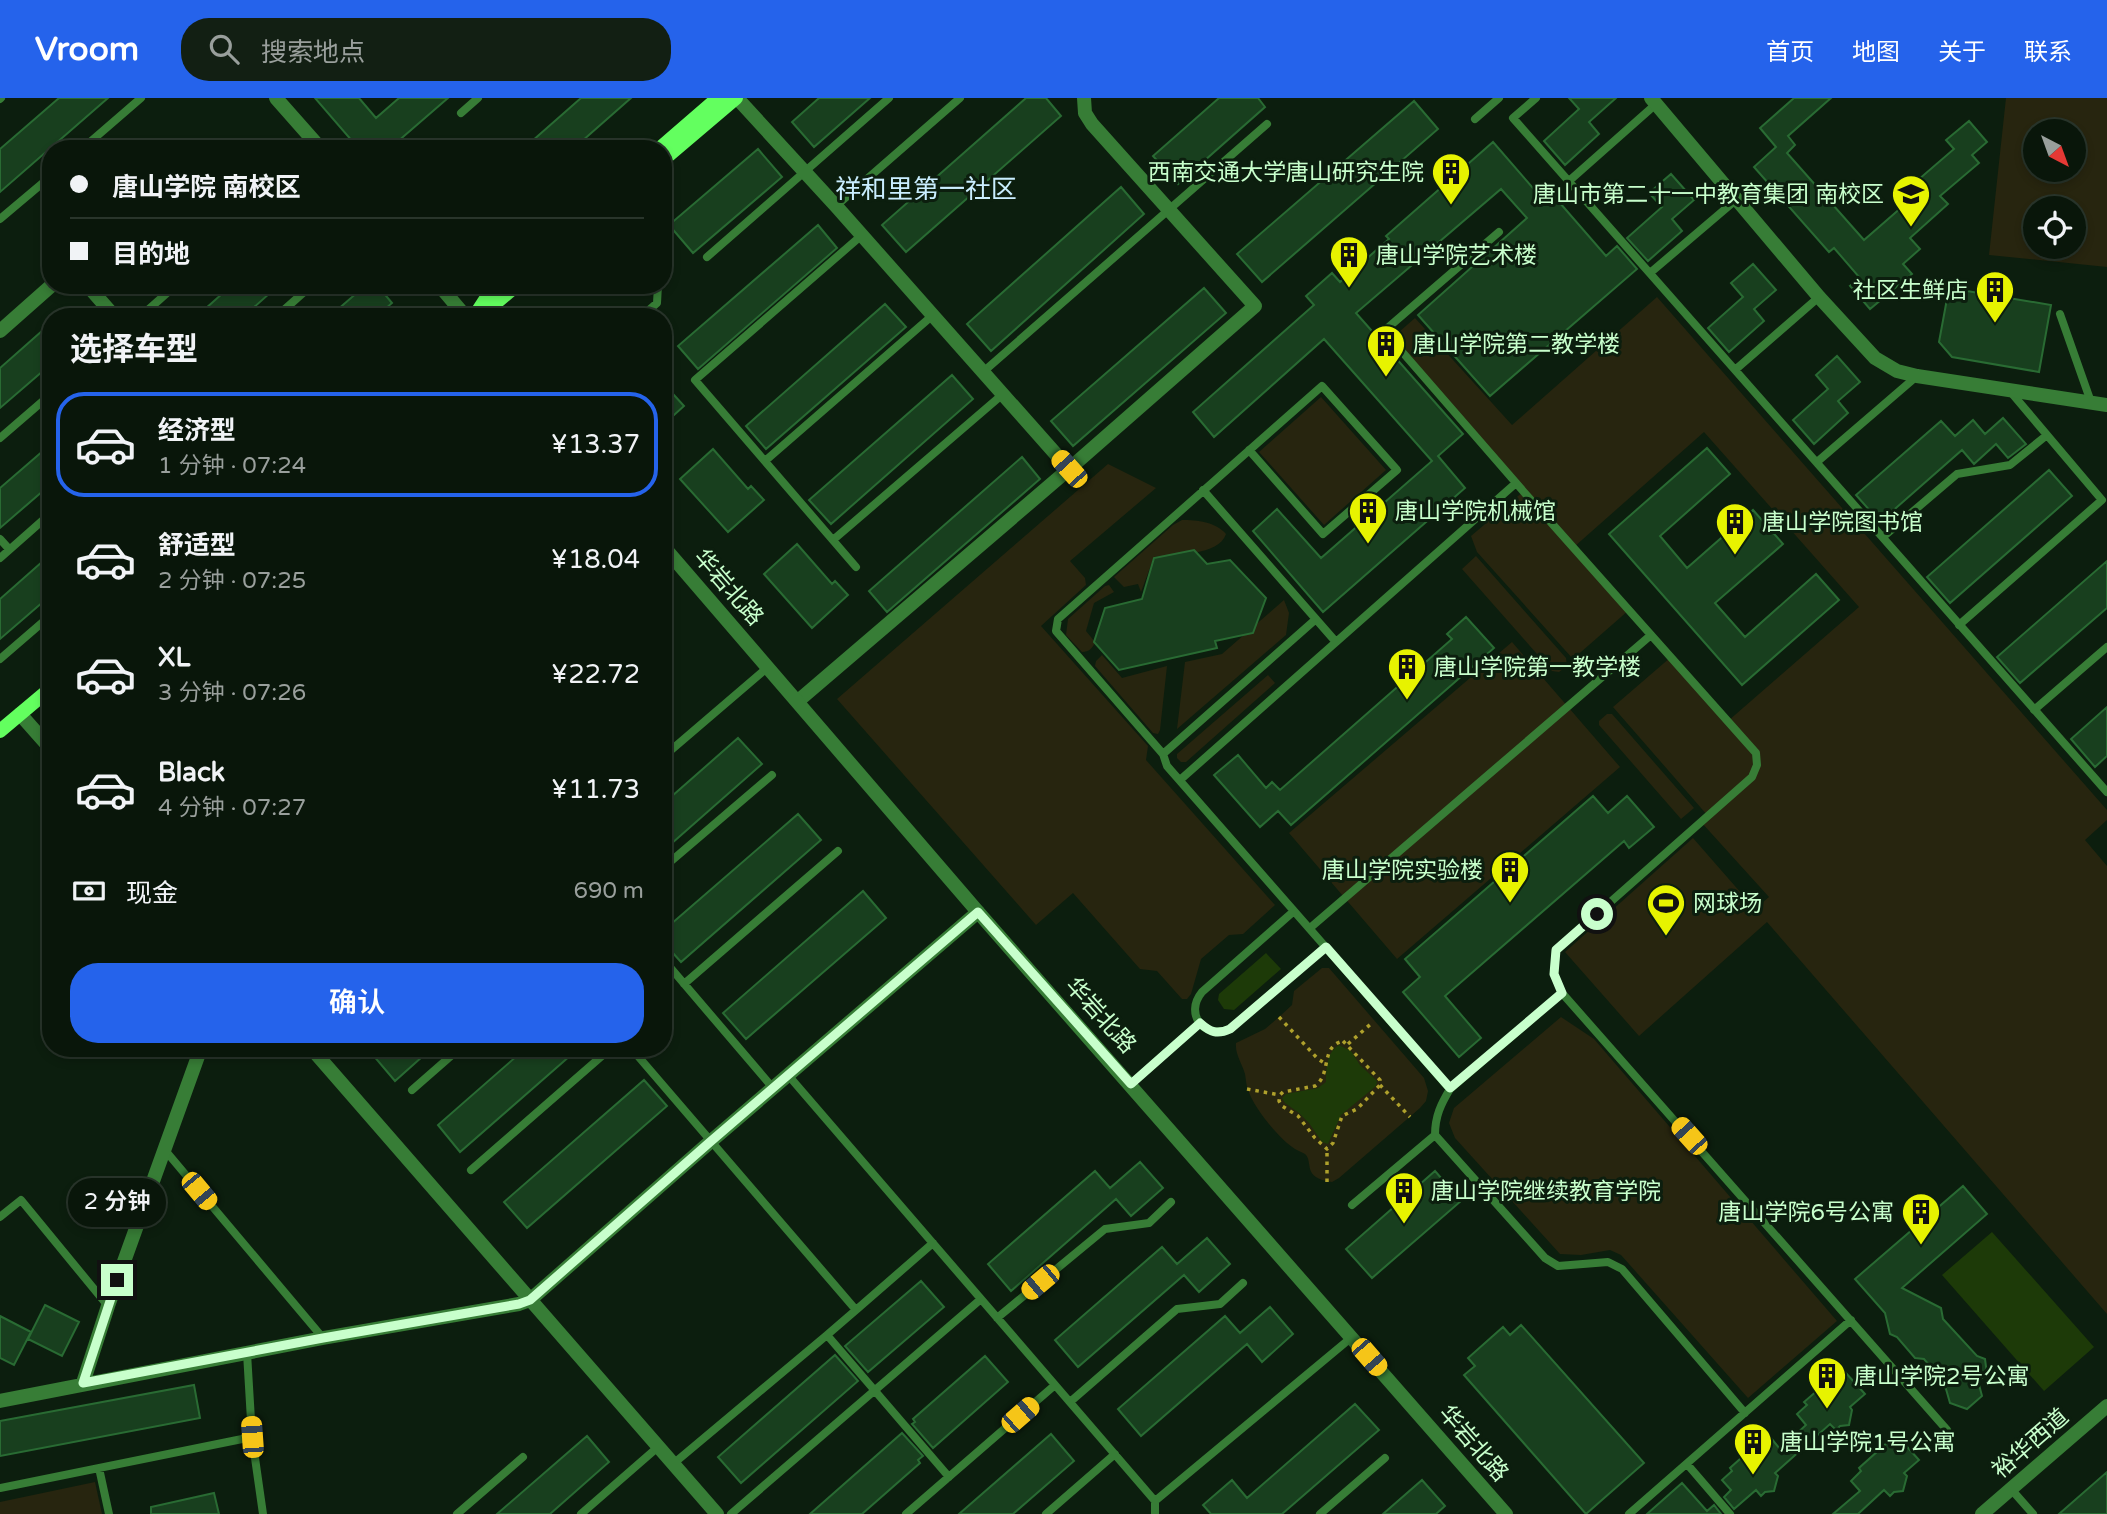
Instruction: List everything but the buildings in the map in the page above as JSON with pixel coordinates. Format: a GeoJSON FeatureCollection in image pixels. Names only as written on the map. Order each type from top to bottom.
{"type":"FeatureCollection","features":[{"type":"Feature","properties":{"kind":"main road"},"geometry":{"type":"LineString","coordinates":[[669,140],[718,98]]}},
{"type":"Feature","properties":{"kind":"main road"},"geometry":{"type":"LineString","coordinates":[[672,152],[736,98]]}},
{"type":"Feature","properties":{"kind":"main road"},"geometry":{"type":"LineString","coordinates":[[488,308],[506,294]]}},
{"type":"Feature","properties":{"kind":"main road"},"geometry":{"type":"LineString","coordinates":[[0,731],[42,696]]}},
{"type":"Feature","properties":{"kind":"street"},"geometry":{"type":"LineString","coordinates":[[276,98],[313,140]]}},
{"type":"Feature","properties":{"kind":"street"},"geometry":{"type":"LineString","coordinates":[[736,98],[836,206],[1069,469]]}},
{"type":"Feature","properties":{"kind":"street"},"geometry":{"type":"LineString","coordinates":[[798,701],[1255,306],[1092,124],[1085,113],[1084,98]]}},
{"type":"Feature","properties":{"kind":"street"},"geometry":{"type":"LineString","coordinates":[[1654,101],[1819,297],[1875,358],[1897,371],[1917,376],[2102,406]]}},
{"type":"Feature","properties":{"kind":"street"},"geometry":{"type":"LineString","coordinates":[[0,310],[5,327],[42,294]]}},
{"type":"Feature","properties":{"kind":"street"},"geometry":{"type":"LineString","coordinates":[[95,294],[107,308]]}},
{"type":"Feature","properties":{"kind":"street"},"geometry":{"type":"LineString","coordinates":[[447,294],[458,308]]}},
{"type":"Feature","properties":{"kind":"street","name":"华岩北路"},"geometry":{"type":"LineString","coordinates":[[672,555],[978,912],[1506,1514]]}},
{"type":"Feature","properties":{"kind":"street"},"geometry":{"type":"LineString","coordinates":[[20,714],[42,739]]}},
{"type":"Feature","properties":{"kind":"street"},"geometry":{"type":"LineString","coordinates":[[0,1401],[83,1383],[530,1300],[978,912]]}},
{"type":"Feature","properties":{"kind":"street"},"geometry":{"type":"LineString","coordinates":[[83,1383],[163,1149],[198,1057]]}},
{"type":"Feature","properties":{"kind":"street"},"geometry":{"type":"LineString","coordinates":[[319,1057],[717,1514]]}},
{"type":"Feature","properties":{"kind":"street","name":"裕华西道"},"geometry":{"type":"LineString","coordinates":[[1982,1514],[2107,1406]]}},
{"type":"Feature","properties":{"kind":"lane"},"geometry":{"type":"LineString","coordinates":[[92,140],[141,98]]}},
{"type":"Feature","properties":{"kind":"lane"},"geometry":{"type":"LineString","coordinates":[[461,113],[478,98]]}},
{"type":"Feature","properties":{"kind":"lane"},"geometry":{"type":"LineString","coordinates":[[707,257],[889,98]]}},
{"type":"Feature","properties":{"kind":"lane"},"geometry":{"type":"LineString","coordinates":[[836,206],[960,98]]}},
{"type":"Feature","properties":{"kind":"lane"},"geometry":{"type":"LineString","coordinates":[[1475,119],[1499,98]]}},
{"type":"Feature","properties":{"kind":"lane"},"geometry":{"type":"LineString","coordinates":[[1536,98],[1513,118],[2107,792]]}},
{"type":"Feature","properties":{"kind":"lane"},"geometry":{"type":"LineString","coordinates":[[1569,181],[1654,101]]}},
{"type":"Feature","properties":{"kind":"lane"},"geometry":{"type":"LineString","coordinates":[[983,372],[1267,124]]}},
{"type":"Feature","properties":{"kind":"lane"},"geometry":{"type":"LineString","coordinates":[[0,219],[42,184]]}},
{"type":"Feature","properties":{"kind":"lane"},"geometry":{"type":"LineString","coordinates":[[1650,273],[1737,199]]}},
{"type":"Feature","properties":{"kind":"lane"},"geometry":{"type":"LineString","coordinates":[[1499,232],[1384,331],[1756,753],[1757,765],[1752,777],[1556,950],[1554,974],[1562,993],[1947,1430]]}},
{"type":"Feature","properties":{"kind":"lane"},"geometry":{"type":"LineString","coordinates":[[856,567],[695,380],[862,235]]}},
{"type":"Feature","properties":{"kind":"lane"},"geometry":{"type":"LineString","coordinates":[[150,308],[166,294]]}},
{"type":"Feature","properties":{"kind":"lane"},"geometry":{"type":"LineString","coordinates":[[286,308],[302,294]]}},
{"type":"Feature","properties":{"kind":"lane"},"geometry":{"type":"LineString","coordinates":[[1735,370],[1819,297]]}},
{"type":"Feature","properties":{"kind":"lane"},"geometry":{"type":"LineString","coordinates":[[2060,314],[2102,406]]}},
{"type":"Feature","properties":{"kind":"lane"},"geometry":{"type":"LineString","coordinates":[[765,461],[933,315]]}},
{"type":"Feature","properties":{"kind":"lane"},"geometry":{"type":"LineString","coordinates":[[1817,462],[1917,376]]}},
{"type":"Feature","properties":{"kind":"lane"},"geometry":{"type":"LineString","coordinates":[[1249,450],[1323,534],[1396,470],[1322,386],[1203,490],[1058,619],[1056,631],[1163,754],[1167,766],[1450,1088]]}},
{"type":"Feature","properties":{"kind":"lane"},"geometry":{"type":"LineString","coordinates":[[1959,625],[2105,498],[2009,390]]}},
{"type":"Feature","properties":{"kind":"lane"},"geometry":{"type":"LineString","coordinates":[[833,540],[1003,394]]}},
{"type":"Feature","properties":{"kind":"lane"},"geometry":{"type":"LineString","coordinates":[[0,438],[42,402]]}},
{"type":"Feature","properties":{"kind":"lane"},"geometry":{"type":"LineString","coordinates":[[1883,537],[1957,474],[2010,465],[2048,435]]}},
{"type":"Feature","properties":{"kind":"lane"},"geometry":{"type":"LineString","coordinates":[[1180,780],[1516,483]]}},
{"type":"Feature","properties":{"kind":"lane"},"geometry":{"type":"LineString","coordinates":[[1203,490],[1336,642]]}},
{"type":"Feature","properties":{"kind":"lane"},"geometry":{"type":"LineString","coordinates":[[0,558],[42,521]]}},
{"type":"Feature","properties":{"kind":"lane"},"geometry":{"type":"LineString","coordinates":[[0,539],[9,550]]}},
{"type":"Feature","properties":{"kind":"lane"},"geometry":{"type":"LineString","coordinates":[[1163,754],[1316,620]]}},
{"type":"Feature","properties":{"kind":"lane"},"geometry":{"type":"LineString","coordinates":[[0,659],[42,623]]}},
{"type":"Feature","properties":{"kind":"lane"},"geometry":{"type":"LineString","coordinates":[[1310,928],[1651,635]]}},
{"type":"Feature","properties":{"kind":"lane"},"geometry":{"type":"LineString","coordinates":[[2034,710],[2107,647]]}},
{"type":"Feature","properties":{"kind":"lane"},"geometry":{"type":"LineString","coordinates":[[672,749],[768,667]]}},
{"type":"Feature","properties":{"kind":"lane"},"geometry":{"type":"LineString","coordinates":[[672,860],[772,775]]}},
{"type":"Feature","properties":{"kind":"lane"},"geometry":{"type":"LineString","coordinates":[[2099,783],[2107,776]]}},
{"type":"Feature","properties":{"kind":"lane"},"geometry":{"type":"LineString","coordinates":[[684,984],[838,850]]}},
{"type":"Feature","properties":{"kind":"lane"},"geometry":{"type":"LineString","coordinates":[[1294,911],[1202,992],[1197,998],[1194,1012],[1200,1023],[1208,1031],[1216,1033],[1230,1029],[1326,947]]}},
{"type":"Feature","properties":{"kind":"lane"},"geometry":{"type":"LineString","coordinates":[[672,970],[773,1088]]}},
{"type":"Feature","properties":{"kind":"lane"},"geometry":{"type":"LineString","coordinates":[[1562,993],[1450,1088],[1437,1113],[1435,1135],[1545,1258],[1558,1266],[1608,1262],[1622,1269],[1745,1413]]}},
{"type":"Feature","properties":{"kind":"lane"},"geometry":{"type":"LineString","coordinates":[[1131,1084],[1200,1023]]}},
{"type":"Feature","properties":{"kind":"lane"},"geometry":{"type":"LineString","coordinates":[[412,1090],[450,1057]]}},
{"type":"Feature","properties":{"kind":"lane"},"geometry":{"type":"LineString","coordinates":[[471,1170],[601,1057]]}},
{"type":"Feature","properties":{"kind":"lane"},"geometry":{"type":"LineString","coordinates":[[639,1057],[856,1310]]}},
{"type":"Feature","properties":{"kind":"lane"},"geometry":{"type":"LineString","coordinates":[[788,1075],[1155,1501],[1155,1514]]}},
{"type":"Feature","properties":{"kind":"lane"},"geometry":{"type":"LineString","coordinates":[[1352,1205],[1435,1135]]}},
{"type":"Feature","properties":{"kind":"lane"},"geometry":{"type":"LineString","coordinates":[[163,1149],[323,1338]]}},
{"type":"Feature","properties":{"kind":"lane"},"geometry":{"type":"LineString","coordinates":[[0,1217],[21,1200],[108,1306]]}},
{"type":"Feature","properties":{"kind":"lane"},"geometry":{"type":"LineString","coordinates":[[998,1318],[1105,1229],[1149,1223],[1171,1202]]}},
{"type":"Feature","properties":{"kind":"lane"},"geometry":{"type":"LineString","coordinates":[[673,1464],[933,1243]]}},
{"type":"Feature","properties":{"kind":"lane"},"geometry":{"type":"LineString","coordinates":[[1070,1402],[1177,1310],[1220,1304],[1243,1283]]}},
{"type":"Feature","properties":{"kind":"lane"},"geometry":{"type":"LineString","coordinates":[[732,1514],[981,1299]]}},
{"type":"Feature","properties":{"kind":"lane"},"geometry":{"type":"LineString","coordinates":[[1629,1514],[1852,1320]]}},
{"type":"Feature","properties":{"kind":"lane"},"geometry":{"type":"LineString","coordinates":[[827,1335],[948,1477]]}},
{"type":"Feature","properties":{"kind":"lane"},"geometry":{"type":"LineString","coordinates":[[1155,1501],[1352,1337]]}},
{"type":"Feature","properties":{"kind":"lane"},"geometry":{"type":"LineString","coordinates":[[247,1353],[252,1437],[263,1514]]}},
{"type":"Feature","properties":{"kind":"lane"},"geometry":{"type":"LineString","coordinates":[[906,1514],[1055,1385]]}},
{"type":"Feature","properties":{"kind":"lane"},"geometry":{"type":"LineString","coordinates":[[0,1488],[252,1437]]}},
{"type":"Feature","properties":{"kind":"lane"},"geometry":{"type":"LineString","coordinates":[[581,1514],[659,1447]]}},
{"type":"Feature","properties":{"kind":"lane"},"geometry":{"type":"LineString","coordinates":[[1046,1514],[1115,1454]]}},
{"type":"Feature","properties":{"kind":"lane"},"geometry":{"type":"LineString","coordinates":[[457,1514],[523,1457]]}},
{"type":"Feature","properties":{"kind":"lane"},"geometry":{"type":"LineString","coordinates":[[1320,1514],[1385,1458]]}},
{"type":"Feature","properties":{"kind":"lane"},"geometry":{"type":"LineString","coordinates":[[1687,1464],[1730,1514]]}},
{"type":"Feature","properties":{"kind":"lane"},"geometry":{"type":"LineString","coordinates":[[99,1468],[109,1514]]}},
{"type":"Feature","properties":{"kind":"lane"},"geometry":{"type":"LineString","coordinates":[[2011,1489],[2033,1514]]}},
{"type":"Feature","properties":{"kind":"path"},"geometry":{"type":"LineString","coordinates":[[1279,1017],[1318,1059],[1326,1064]]}},
{"type":"Feature","properties":{"kind":"path"},"geometry":{"type":"LineString","coordinates":[[1348,1044],[1374,1020]]}},
{"type":"Feature","properties":{"kind":"path"},"geometry":{"type":"LineString","coordinates":[[1247,1089],[1280,1095],[1283,1092],[1315,1086],[1322,1079],[1331,1047],[1343,1041],[1410,1117]]}},
{"type":"Feature","properties":{"kind":"path"},"geometry":{"type":"LineString","coordinates":[[1327,1182],[1327,1149],[1333,1143],[1342,1116],[1357,1108],[1380,1085]]}},
{"type":"Feature","properties":{"kind":"path"},"geometry":{"type":"LineString","coordinates":[[1280,1095],[1282,1106],[1298,1116],[1327,1149]]}},
{"type":"Feature","properties":{"kind":"shaded area"},"geometry":{"type":"Polygon","coordinates":[[[2006,98],[2107,98],[2107,267],[2028,259],[2086,259],[2086,196],[2023,196],[2023,258],[1989,255],[2006,98]]]}},
{"type":"Feature","properties":{"kind":"shaded area"},"geometry":{"type":"Polygon","coordinates":[[[1657,297],[2107,810],[2107,820],[2085,840],[2107,866],[2107,1314],[1767,922],[1639,1036],[1565,952],[1693,838],[1755,909],[1769,897],[1701,822],[1708,816],[1613,707],[1671,657],[1728,721],[1859,607],[1704,432],[1574,547],[1629,610],[1573,659],[1477,552],[1471,536],[1524,491],[1391,339],[1415,318],[1512,425],[1657,297]]]}},
{"type":"Feature","properties":{"kind":"shaded area"},"geometry":{"type":"Polygon","coordinates":[[[1321,397],[1386,470],[1324,525],[1259,452],[1321,397]]]}},
{"type":"Feature","properties":{"kind":"shaded area"},"geometry":{"type":"Polygon","coordinates":[[[1108,464],[1156,488],[1070,561],[1085,578],[1086,585],[1041,626],[1148,746],[1146,760],[1275,905],[1243,934],[1229,935],[1201,959],[1191,994],[1187,999],[1182,999],[1157,971],[1140,969],[1073,893],[1036,925],[837,699],[1108,464]]]}},
{"type":"Feature","properties":{"kind":"shaded area"},"geometry":{"type":"Polygon","coordinates":[[[1182,520],[1212,524],[1226,534],[1222,541],[1205,550],[1154,557],[1141,592],[1138,584],[1124,587],[1114,577],[1173,525],[1182,520]]]}},
{"type":"Feature","properties":{"kind":"shaded area"},"geometry":{"type":"Polygon","coordinates":[[[1476,556],[1566,658],[1567,666],[1559,672],[1552,671],[1462,569],[1476,556]]]}},
{"type":"Feature","properties":{"kind":"shaded area"},"geometry":{"type":"Polygon","coordinates":[[[1109,585],[1114,592],[1094,603],[1086,631],[1095,642],[1092,648],[1082,652],[1066,635],[1068,619],[1109,585]]]}},
{"type":"Feature","properties":{"kind":"shaded area"},"geometry":{"type":"Polygon","coordinates":[[[1284,600],[1289,613],[1286,635],[1177,729],[1185,662],[1222,654],[1284,600]]]}},
{"type":"Feature","properties":{"kind":"shaded area"},"geometry":{"type":"Polygon","coordinates":[[[1512,642],[1620,767],[1397,959],[1289,833],[1512,642]]]}},
{"type":"Feature","properties":{"kind":"shaded area"},"geometry":{"type":"Polygon","coordinates":[[[1102,655],[1122,678],[1167,666],[1158,734],[1153,733],[1095,666],[1102,655]]]}},
{"type":"Feature","properties":{"kind":"shaded area"},"geometry":{"type":"Polygon","coordinates":[[[1268,675],[1275,683],[1186,762],[1177,758],[1177,754],[1268,675]]]}},
{"type":"Feature","properties":{"kind":"shaded area"},"geometry":{"type":"Polygon","coordinates":[[[1607,714],[1612,714],[1694,808],[1681,819],[1599,725],[1599,721],[1607,714]]]}},
{"type":"Feature","properties":{"kind":"shaded area"},"geometry":{"type":"Polygon","coordinates":[[[1266,953],[1281,969],[1234,1010],[1224,1009],[1218,1000],[1219,994],[1266,953]]]}},
{"type":"Feature","properties":{"kind":"shaded area"},"geometry":{"type":"Polygon","coordinates":[[[1322,968],[1329,968],[1424,1078],[1428,1091],[1426,1101],[1420,1108],[1332,1182],[1316,1177],[1310,1170],[1305,1154],[1282,1138],[1261,1114],[1248,1090],[1236,1047],[1236,1043],[1265,1029],[1279,1017],[1292,1005],[1294,991],[1322,968]]]}},
{"type":"Feature","properties":{"kind":"shaded area"},"geometry":{"type":"Polygon","coordinates":[[[1561,1017],[1594,1039],[1837,1321],[1748,1398],[1621,1255],[1610,1250],[1581,1255],[1560,1254],[1455,1138],[1449,1123],[1454,1108],[1561,1017]]]}},
{"type":"Feature","properties":{"kind":"shaded area"},"geometry":{"type":"Polygon","coordinates":[[[1339,1045],[1351,1051],[1360,1065],[1377,1081],[1376,1086],[1341,1115],[1328,1144],[1322,1142],[1309,1123],[1282,1098],[1286,1094],[1318,1088],[1326,1082],[1330,1056],[1339,1045]]]}},
{"type":"Feature","properties":{"kind":"shaded area"},"geometry":{"type":"Polygon","coordinates":[[[1992,1232],[2094,1347],[2044,1391],[1942,1275],[1992,1232]]]}},
{"type":"Feature","properties":{"kind":"shaded area"},"geometry":{"type":"Polygon","coordinates":[[[95,1482],[102,1514],[0,1514],[0,1502],[95,1482]]]}},
{"type":"Feature","properties":{"kind":"place","name":"西南交通大学唐山研究生院"},"geometry":{"type":"Point","coordinates":[1451,206]}},
{"type":"Feature","properties":{"kind":"place","name":"唐山市第二十一中教育集团 南校区"},"geometry":{"type":"Point","coordinates":[1911,228]}},
{"type":"Feature","properties":{"kind":"place","name":"唐山学院艺术楼"},"geometry":{"type":"Point","coordinates":[1349,289]}},
{"type":"Feature","properties":{"kind":"place","name":"社区生鲜店"},"geometry":{"type":"Point","coordinates":[1995,324]}},
{"type":"Feature","properties":{"kind":"place","name":"唐山学院第二教学楼"},"geometry":{"type":"Point","coordinates":[1386,378]}},
{"type":"Feature","properties":{"kind":"place","name":"唐山学院机械馆"},"geometry":{"type":"Point","coordinates":[1368,545]}},
{"type":"Feature","properties":{"kind":"place","name":"唐山学院图书馆"},"geometry":{"type":"Point","coordinates":[1735,556]}},
{"type":"Feature","properties":{"kind":"place","name":"唐山学院第一教学楼"},"geometry":{"type":"Point","coordinates":[1407,701]}},
{"type":"Feature","properties":{"kind":"place","name":"唐山学院实验楼"},"geometry":{"type":"Point","coordinates":[1510,904]}},
{"type":"Feature","properties":{"kind":"place","name":"网球场"},"geometry":{"type":"Point","coordinates":[1666,937]}},
{"type":"Feature","properties":{"kind":"place","name":"唐山学院继续教育学院"},"geometry":{"type":"Point","coordinates":[1404,1225]}},
{"type":"Feature","properties":{"kind":"place","name":"唐山学院6号公寓"},"geometry":{"type":"Point","coordinates":[1921,1246]}},
{"type":"Feature","properties":{"kind":"place","name":"唐山学院2号公寓"},"geometry":{"type":"Point","coordinates":[1827,1410]}},
{"type":"Feature","properties":{"kind":"place","name":"唐山学院1号公寓"},"geometry":{"type":"Point","coordinates":[1753,1476]}},
{"type":"Feature","properties":{"kind":"district","name":"祥和里第一社区"},"geometry":{"type":"Point","coordinates":[926,189]}},
{"type":"Feature","properties":{"kind":"route"},"geometry":{"type":"LineString","coordinates":[[117,1280],[83,1383],[530,1300],[978,912],[1131,1084],[1200,1023],[1208,1031],[1216,1033],[1230,1029],[1326,947],[1450,1088],[1562,993],[1554,974],[1556,950],[1597,914]]}}]}
